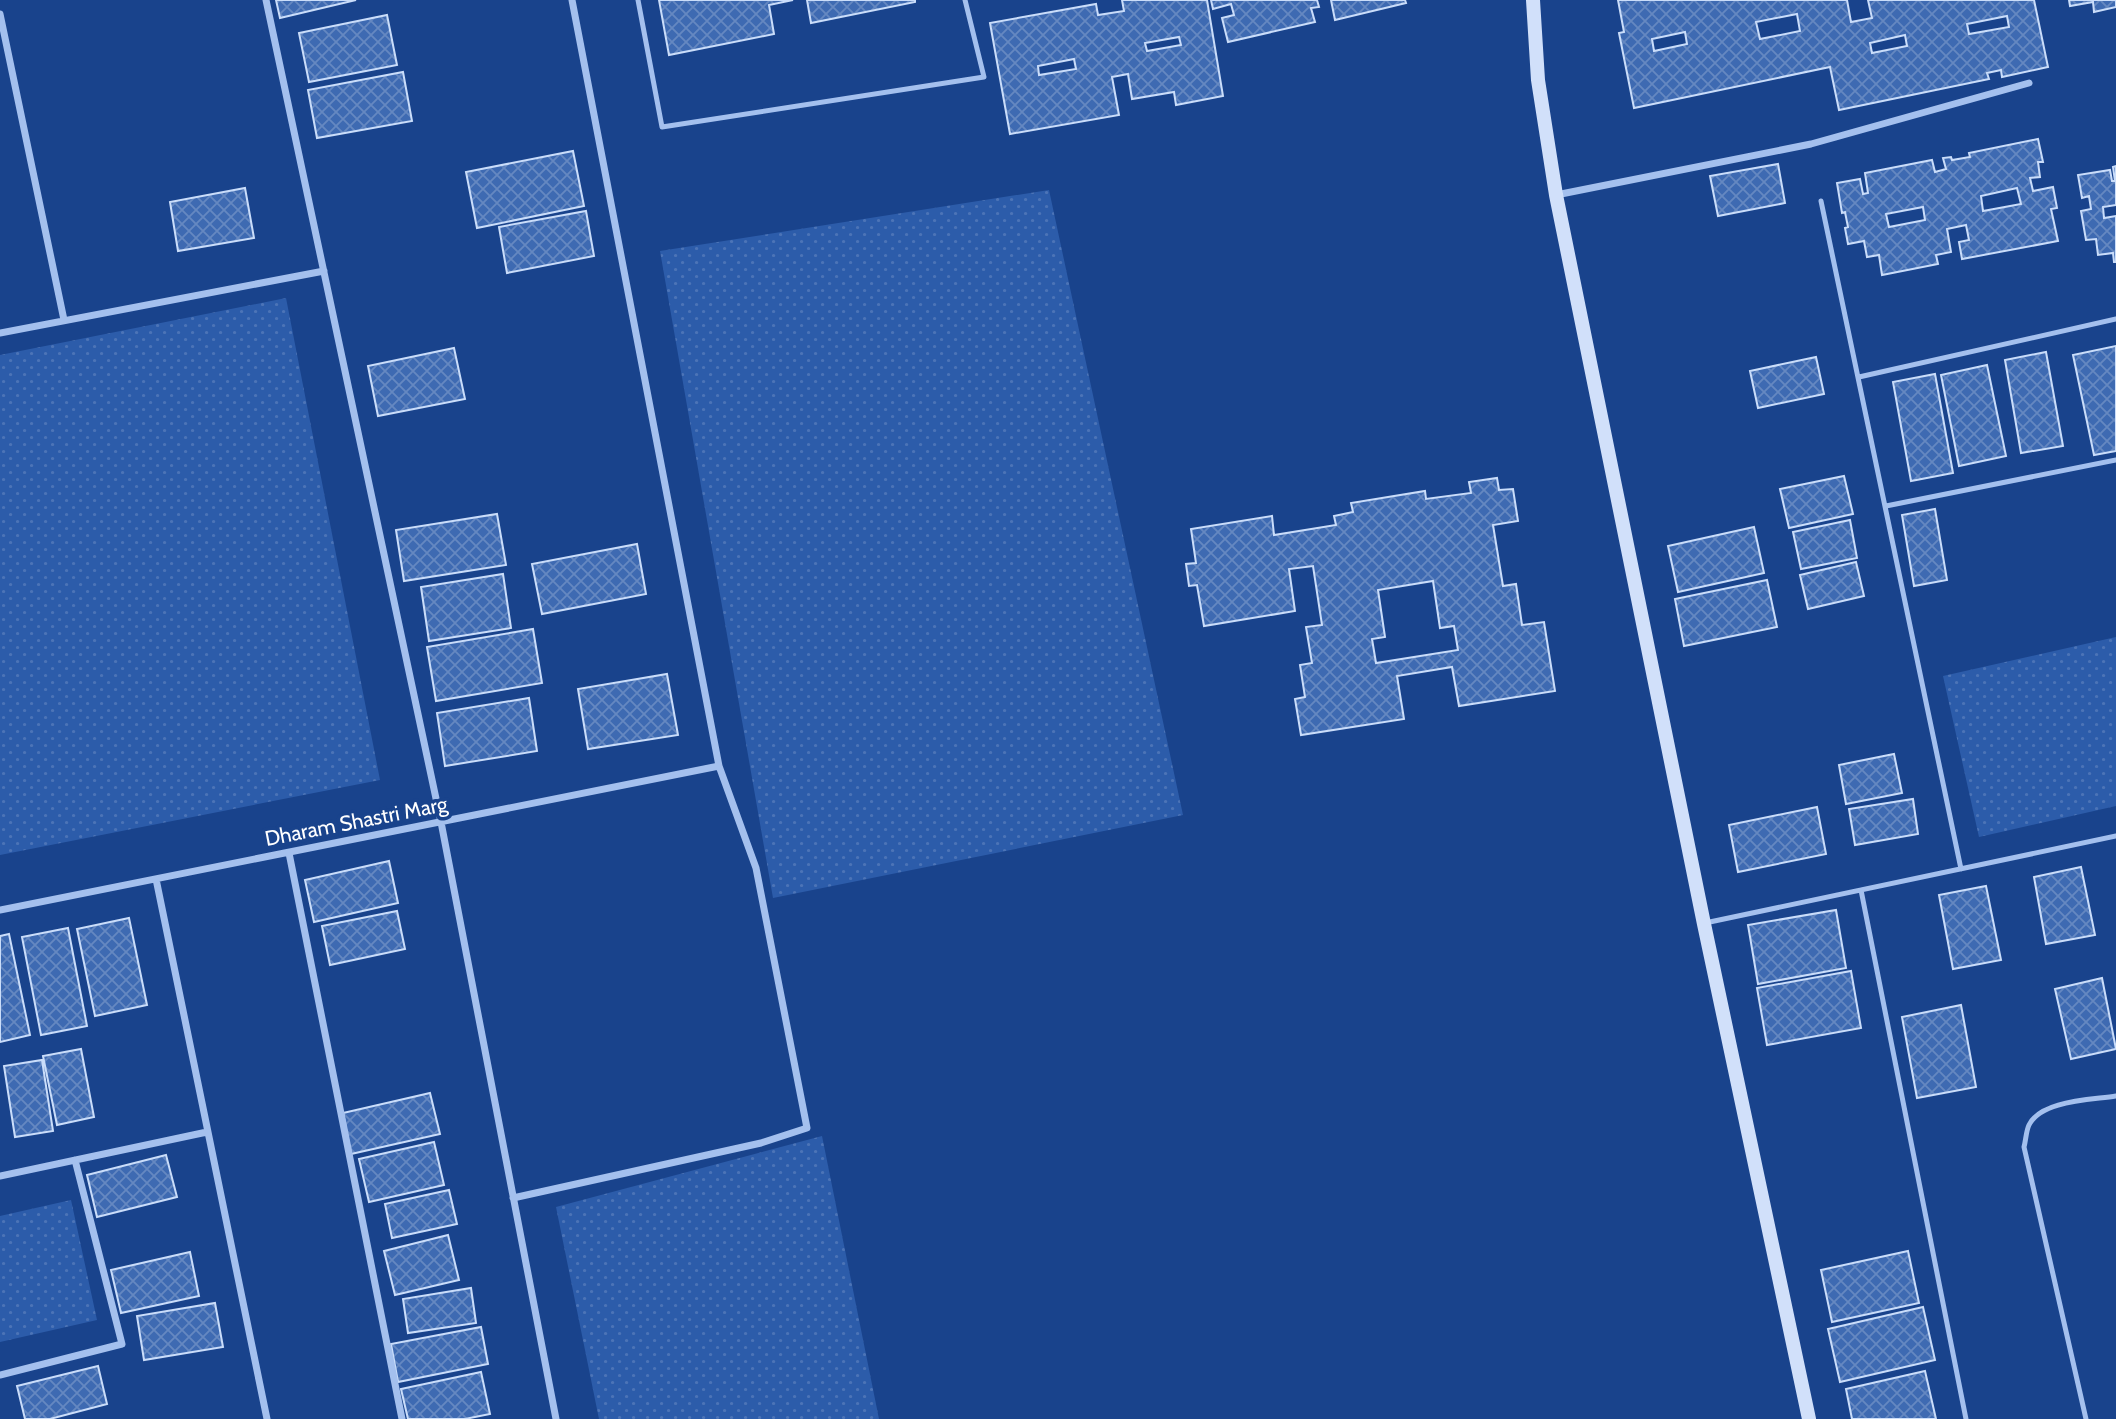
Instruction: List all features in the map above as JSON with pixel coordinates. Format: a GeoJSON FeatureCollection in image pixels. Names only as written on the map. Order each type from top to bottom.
{"type":"FeatureCollection","features":[{"type":"Feature","properties":{"kind":"street"},"geometry":{"type":"LineString","coordinates":[[266,0],[441,822],[556,1419]]}},
{"type":"Feature","properties":{"kind":"street"},"geometry":{"type":"LineString","coordinates":[[513,1198],[761,1143],[807,1128],[756,868],[719,766],[572,0]]}},
{"type":"Feature","properties":{"kind":"street"},"geometry":{"type":"LineString","coordinates":[[1533,0],[1538,80],[1556,195],[1704,924],[1809,1419]]}},
{"type":"Feature","properties":{"kind":"street"},"geometry":{"type":"LineString","coordinates":[[0,14],[64,320]]}},
{"type":"Feature","properties":{"kind":"street"},"geometry":{"type":"LineString","coordinates":[[1556,195],[1811,144],[2029,83]]}},
{"type":"Feature","properties":{"kind":"street"},"geometry":{"type":"LineString","coordinates":[[0,333],[324,271]]}},
{"type":"Feature","properties":{"kind":"street","name":"Dharam Shastri Marg"},"geometry":{"type":"LineString","coordinates":[[0,910],[719,766]]}},
{"type":"Feature","properties":{"kind":"street"},"geometry":{"type":"LineString","coordinates":[[289,853],[402,1419]]}},
{"type":"Feature","properties":{"kind":"street"},"geometry":{"type":"LineString","coordinates":[[156,879],[267,1419]]}},
{"type":"Feature","properties":{"kind":"street"},"geometry":{"type":"LineString","coordinates":[[0,1177],[207,1132]]}},
{"type":"Feature","properties":{"kind":"street"},"geometry":{"type":"LineString","coordinates":[[0,1375],[122,1344],[75,1160]]}},
{"type":"Feature","properties":{"kind":"lane"},"geometry":{"type":"LineString","coordinates":[[638,0],[662,127],[984,77],[965,0]]}},
{"type":"Feature","properties":{"kind":"lane"},"geometry":{"type":"LineString","coordinates":[[1821,201],[1961,869]]}},
{"type":"Feature","properties":{"kind":"lane"},"geometry":{"type":"LineString","coordinates":[[1859,377],[2116,319]]}},
{"type":"Feature","properties":{"kind":"lane"},"geometry":{"type":"LineString","coordinates":[[1886,506],[2116,460]]}},
{"type":"Feature","properties":{"kind":"lane"},"geometry":{"type":"LineString","coordinates":[[1704,924],[2116,836]]}},
{"type":"Feature","properties":{"kind":"lane"},"geometry":{"type":"LineString","coordinates":[[1861,890],[1966,1419]]}},
{"type":"Feature","properties":{"kind":"lane"},"geometry":{"type":"LineString","coordinates":[[2086,1419],[2024,1147],[2029,1124],[2042,1112],[2057,1105],[2116,1096]]}},
{"type":"Feature","properties":{"kind":"shaded area"},"geometry":{"type":"Polygon","coordinates":[[[1049,190],[1183,815],[773,898],[660,251],[1049,190]]]}},
{"type":"Feature","properties":{"kind":"shaded area"},"geometry":{"type":"Polygon","coordinates":[[[286,298],[380,780],[0,855],[0,355],[286,298]]]}},
{"type":"Feature","properties":{"kind":"shaded area"},"geometry":{"type":"Polygon","coordinates":[[[2116,637],[2116,806],[1979,837],[1943,676],[2116,637]]]}},
{"type":"Feature","properties":{"kind":"shaded area"},"geometry":{"type":"Polygon","coordinates":[[[822,1136],[879,1419],[599,1419],[556,1207],[822,1136]]]}},
{"type":"Feature","properties":{"kind":"shaded area"},"geometry":{"type":"Polygon","coordinates":[[[71,1200],[97,1320],[0,1342],[0,1216],[71,1200]]]}},
{"type":"Feature","properties":{"kind":"building"},"geometry":{"type":"Polygon","coordinates":[[[276,0],[356,0],[280,18],[276,0]]]}},
{"type":"Feature","properties":{"kind":"building"},"geometry":{"type":"Polygon","coordinates":[[[659,0],[793,0],[769,5],[774,34],[669,55],[659,0]]]}},
{"type":"Feature","properties":{"kind":"building"},"geometry":{"type":"Polygon","coordinates":[[[807,0],[915,0],[915,2],[811,23],[807,0]]]}},
{"type":"Feature","properties":{"kind":"building"},"geometry":{"type":"Polygon","coordinates":[[[1122,0],[1207,0],[1223,96],[1176,105],[1174,92],[1132,99],[1128,74],[1112,77],[1119,115],[1010,134],[990,23],[1096,4],[1098,15],[1124,11],[1122,0]],[[1179,37],[1145,43],[1147,51],[1181,45],[1179,37]],[[1074,59],[1038,66],[1039,75],[1076,69],[1074,59]]]}},
{"type":"Feature","properties":{"kind":"building"},"geometry":{"type":"Polygon","coordinates":[[[1211,0],[1317,0],[1319,7],[1311,8],[1315,22],[1228,42],[1222,18],[1234,15],[1231,4],[1213,9],[1211,0]]]}},
{"type":"Feature","properties":{"kind":"building"},"geometry":{"type":"Polygon","coordinates":[[[1331,0],[1405,0],[1406,3],[1335,20],[1331,0]]]}},
{"type":"Feature","properties":{"kind":"building"},"geometry":{"type":"Polygon","coordinates":[[[1618,0],[1847,0],[1851,22],[1872,18],[1868,0],[2034,0],[2048,67],[2002,77],[2001,70],[1987,73],[1989,79],[1839,110],[1830,67],[1634,108],[1619,33],[1624,32],[1618,0]],[[1797,14],[1756,22],[1760,39],[1800,31],[1797,14]],[[2007,16],[1967,24],[1969,34],[2009,27],[2007,16]],[[1685,32],[1652,39],[1654,51],[1687,44],[1685,32]],[[1905,35],[1870,43],[1872,53],[1907,46],[1905,35]]]}},
{"type":"Feature","properties":{"kind":"building"},"geometry":{"type":"Polygon","coordinates":[[[2069,0],[2116,0],[2116,7],[2094,12],[2093,2],[2070,6],[2069,0]]]}},
{"type":"Feature","properties":{"kind":"building"},"geometry":{"type":"Polygon","coordinates":[[[387,15],[397,65],[309,82],[299,33],[387,15]]]}},
{"type":"Feature","properties":{"kind":"building"},"geometry":{"type":"Polygon","coordinates":[[[403,72],[412,121],[317,138],[308,90],[403,72]]]}},
{"type":"Feature","properties":{"kind":"building"},"geometry":{"type":"Polygon","coordinates":[[[2038,139],[2043,162],[2038,162],[2040,177],[2030,178],[2033,191],[2053,187],[2057,208],[2051,209],[2058,241],[1962,259],[1959,242],[1969,240],[1966,225],[1947,229],[1951,252],[1936,255],[1938,264],[1882,275],[1879,255],[1867,257],[1864,241],[1848,244],[1845,228],[1848,227],[1845,212],[1842,213],[1837,183],[1860,179],[1863,194],[1868,193],[1865,173],[1932,160],[1935,172],[1946,169],[1943,158],[1951,157],[1952,160],[1970,157],[1969,153],[2038,139]],[[2017,188],[1981,196],[1983,211],[2021,204],[2017,188]],[[1923,207],[1886,214],[1889,227],[1925,220],[1923,207]]]}},
{"type":"Feature","properties":{"kind":"building"},"geometry":{"type":"Polygon","coordinates":[[[573,151],[584,206],[477,228],[466,172],[573,151]]]}},
{"type":"Feature","properties":{"kind":"building"},"geometry":{"type":"Polygon","coordinates":[[[1778,164],[1785,203],[1718,216],[1710,176],[1778,164]]]}},
{"type":"Feature","properties":{"kind":"building"},"geometry":{"type":"Polygon","coordinates":[[[2116,166],[2116,205],[2103,207],[2104,218],[2116,216],[2114,262],[2113,253],[2098,255],[2096,239],[2086,240],[2081,211],[2091,209],[2089,196],[2082,198],[2078,175],[2110,170],[2112,181],[2115,181],[2113,167],[2116,166]]]}},
{"type":"Feature","properties":{"kind":"building"},"geometry":{"type":"Polygon","coordinates":[[[245,188],[254,238],[178,251],[170,202],[245,188]]]}},
{"type":"Feature","properties":{"kind":"building"},"geometry":{"type":"Polygon","coordinates":[[[586,211],[594,256],[507,273],[499,227],[586,211]]]}},
{"type":"Feature","properties":{"kind":"building"},"geometry":{"type":"Polygon","coordinates":[[[2116,346],[2116,451],[2094,455],[2073,355],[2116,346]]]}},
{"type":"Feature","properties":{"kind":"building"},"geometry":{"type":"Polygon","coordinates":[[[454,348],[465,399],[378,416],[368,366],[454,348]]]}},
{"type":"Feature","properties":{"kind":"building"},"geometry":{"type":"Polygon","coordinates":[[[2046,352],[2063,446],[2021,453],[2005,360],[2046,352]]]}},
{"type":"Feature","properties":{"kind":"building"},"geometry":{"type":"Polygon","coordinates":[[[1816,357],[1824,394],[1758,408],[1750,371],[1816,357]]]}},
{"type":"Feature","properties":{"kind":"building"},"geometry":{"type":"Polygon","coordinates":[[[1987,365],[2006,456],[1959,466],[1941,375],[1987,365]]]}},
{"type":"Feature","properties":{"kind":"building"},"geometry":{"type":"Polygon","coordinates":[[[1935,374],[1953,473],[1911,481],[1893,382],[1935,374]]]}},
{"type":"Feature","properties":{"kind":"building"},"geometry":{"type":"Polygon","coordinates":[[[1844,476],[1853,514],[1789,528],[1780,489],[1844,476]]]}},
{"type":"Feature","properties":{"kind":"building"},"geometry":{"type":"Polygon","coordinates":[[[1497,478],[1499,490],[1513,489],[1518,521],[1493,525],[1503,586],[1516,584],[1522,625],[1544,622],[1555,691],[1459,706],[1452,667],[1397,676],[1404,719],[1301,735],[1295,699],[1305,697],[1300,665],[1312,663],[1306,627],[1322,625],[1313,566],[1289,569],[1295,611],[1204,626],[1197,585],[1189,586],[1186,564],[1196,563],[1191,529],[1272,516],[1274,535],[1336,525],[1334,516],[1353,512],[1351,503],[1425,491],[1426,499],[1471,493],[1469,482],[1497,478]],[[1433,581],[1378,590],[1385,637],[1372,639],[1376,663],[1458,650],[1454,626],[1440,628],[1433,581]]]}},
{"type":"Feature","properties":{"kind":"building"},"geometry":{"type":"Polygon","coordinates":[[[1935,509],[1947,580],[1914,586],[1902,515],[1935,509]]]}},
{"type":"Feature","properties":{"kind":"building"},"geometry":{"type":"Polygon","coordinates":[[[497,514],[506,565],[404,581],[396,530],[497,514]]]}},
{"type":"Feature","properties":{"kind":"building"},"geometry":{"type":"Polygon","coordinates":[[[1850,520],[1857,558],[1801,569],[1793,532],[1850,520]]]}},
{"type":"Feature","properties":{"kind":"building"},"geometry":{"type":"Polygon","coordinates":[[[1754,527],[1764,573],[1678,592],[1668,546],[1754,527]]]}},
{"type":"Feature","properties":{"kind":"building"},"geometry":{"type":"Polygon","coordinates":[[[637,544],[646,594],[542,614],[532,564],[637,544]]]}},
{"type":"Feature","properties":{"kind":"building"},"geometry":{"type":"Polygon","coordinates":[[[1856,562],[1864,596],[1808,609],[1800,575],[1856,562]]]}},
{"type":"Feature","properties":{"kind":"building"},"geometry":{"type":"Polygon","coordinates":[[[503,574],[511,628],[429,641],[421,587],[503,574]]]}},
{"type":"Feature","properties":{"kind":"building"},"geometry":{"type":"Polygon","coordinates":[[[1767,580],[1777,627],[1684,646],[1675,599],[1767,580]]]}},
{"type":"Feature","properties":{"kind":"building"},"geometry":{"type":"Polygon","coordinates":[[[533,629],[542,683],[436,701],[427,647],[533,629]]]}},
{"type":"Feature","properties":{"kind":"building"},"geometry":{"type":"Polygon","coordinates":[[[667,674],[678,735],[588,749],[578,689],[667,674]]]}},
{"type":"Feature","properties":{"kind":"building"},"geometry":{"type":"Polygon","coordinates":[[[529,698],[537,751],[445,766],[437,713],[529,698]]]}},
{"type":"Feature","properties":{"kind":"building"},"geometry":{"type":"Polygon","coordinates":[[[1894,754],[1902,793],[1846,804],[1839,765],[1894,754]]]}},
{"type":"Feature","properties":{"kind":"building"},"geometry":{"type":"Polygon","coordinates":[[[1913,799],[1918,834],[1855,845],[1849,809],[1913,799]]]}},
{"type":"Feature","properties":{"kind":"building"},"geometry":{"type":"Polygon","coordinates":[[[1817,807],[1826,854],[1738,872],[1729,825],[1817,807]]]}},
{"type":"Feature","properties":{"kind":"building"},"geometry":{"type":"Polygon","coordinates":[[[389,861],[398,903],[314,922],[305,880],[389,861]]]}},
{"type":"Feature","properties":{"kind":"building"},"geometry":{"type":"Polygon","coordinates":[[[2081,867],[2095,935],[2046,944],[2034,877],[2081,867]]]}},
{"type":"Feature","properties":{"kind":"building"},"geometry":{"type":"Polygon","coordinates":[[[1986,886],[2001,960],[1953,969],[1939,895],[1986,886]]]}},
{"type":"Feature","properties":{"kind":"building"},"geometry":{"type":"Polygon","coordinates":[[[1836,910],[1846,968],[1758,984],[1748,925],[1836,910]]]}},
{"type":"Feature","properties":{"kind":"building"},"geometry":{"type":"Polygon","coordinates":[[[397,911],[405,949],[330,965],[322,926],[397,911]]]}},
{"type":"Feature","properties":{"kind":"building"},"geometry":{"type":"Polygon","coordinates":[[[129,918],[147,1005],[95,1016],[77,929],[129,918]]]}},
{"type":"Feature","properties":{"kind":"building"},"geometry":{"type":"Polygon","coordinates":[[[68,928],[87,1026],[41,1035],[22,937],[68,928]]]}},
{"type":"Feature","properties":{"kind":"building"},"geometry":{"type":"Polygon","coordinates":[[[9,934],[30,1035],[0,1042],[0,936],[9,934]]]}},
{"type":"Feature","properties":{"kind":"building"},"geometry":{"type":"Polygon","coordinates":[[[1851,971],[1861,1028],[1767,1045],[1757,988],[1851,971]]]}},
{"type":"Feature","properties":{"kind":"building"},"geometry":{"type":"Polygon","coordinates":[[[2102,978],[2116,1049],[2071,1059],[2055,989],[2102,978]]]}},
{"type":"Feature","properties":{"kind":"building"},"geometry":{"type":"Polygon","coordinates":[[[1961,1005],[1976,1087],[1917,1098],[1902,1017],[1961,1005]]]}},
{"type":"Feature","properties":{"kind":"building"},"geometry":{"type":"Polygon","coordinates":[[[81,1049],[94,1117],[57,1125],[43,1056],[81,1049]]]}},
{"type":"Feature","properties":{"kind":"building"},"geometry":{"type":"Polygon","coordinates":[[[42,1060],[53,1131],[15,1137],[4,1066],[42,1060]]]}},
{"type":"Feature","properties":{"kind":"building"},"geometry":{"type":"Polygon","coordinates":[[[430,1093],[440,1134],[351,1154],[343,1113],[430,1093]]]}},
{"type":"Feature","properties":{"kind":"building"},"geometry":{"type":"Polygon","coordinates":[[[434,1142],[444,1185],[369,1202],[359,1159],[434,1142]]]}},
{"type":"Feature","properties":{"kind":"building"},"geometry":{"type":"Polygon","coordinates":[[[166,1155],[177,1197],[97,1217],[87,1175],[166,1155]]]}},
{"type":"Feature","properties":{"kind":"building"},"geometry":{"type":"Polygon","coordinates":[[[449,1190],[457,1224],[392,1238],[385,1204],[449,1190]]]}},
{"type":"Feature","properties":{"kind":"building"},"geometry":{"type":"Polygon","coordinates":[[[448,1235],[459,1280],[395,1295],[384,1251],[448,1235]]]}},
{"type":"Feature","properties":{"kind":"building"},"geometry":{"type":"Polygon","coordinates":[[[1908,1251],[1919,1303],[1832,1322],[1821,1270],[1908,1251]]]}},
{"type":"Feature","properties":{"kind":"building"},"geometry":{"type":"Polygon","coordinates":[[[190,1252],[199,1296],[121,1313],[111,1270],[190,1252]]]}},
{"type":"Feature","properties":{"kind":"building"},"geometry":{"type":"Polygon","coordinates":[[[471,1288],[476,1323],[408,1333],[403,1299],[471,1288]]]}},
{"type":"Feature","properties":{"kind":"building"},"geometry":{"type":"Polygon","coordinates":[[[215,1303],[223,1347],[144,1360],[137,1316],[215,1303]]]}},
{"type":"Feature","properties":{"kind":"building"},"geometry":{"type":"Polygon","coordinates":[[[1923,1307],[1935,1360],[1840,1382],[1828,1329],[1923,1307]]]}},
{"type":"Feature","properties":{"kind":"building"},"geometry":{"type":"Polygon","coordinates":[[[481,1327],[488,1364],[398,1382],[391,1344],[481,1327]]]}},
{"type":"Feature","properties":{"kind":"building"},"geometry":{"type":"Polygon","coordinates":[[[98,1366],[107,1404],[50,1419],[25,1419],[17,1386],[98,1366]]]}},
{"type":"Feature","properties":{"kind":"building"},"geometry":{"type":"Polygon","coordinates":[[[1925,1371],[1936,1419],[1852,1419],[1846,1389],[1925,1371]]]}},
{"type":"Feature","properties":{"kind":"building"},"geometry":{"type":"Polygon","coordinates":[[[481,1372],[490,1414],[465,1419],[408,1419],[401,1389],[481,1372]]]}}]}
